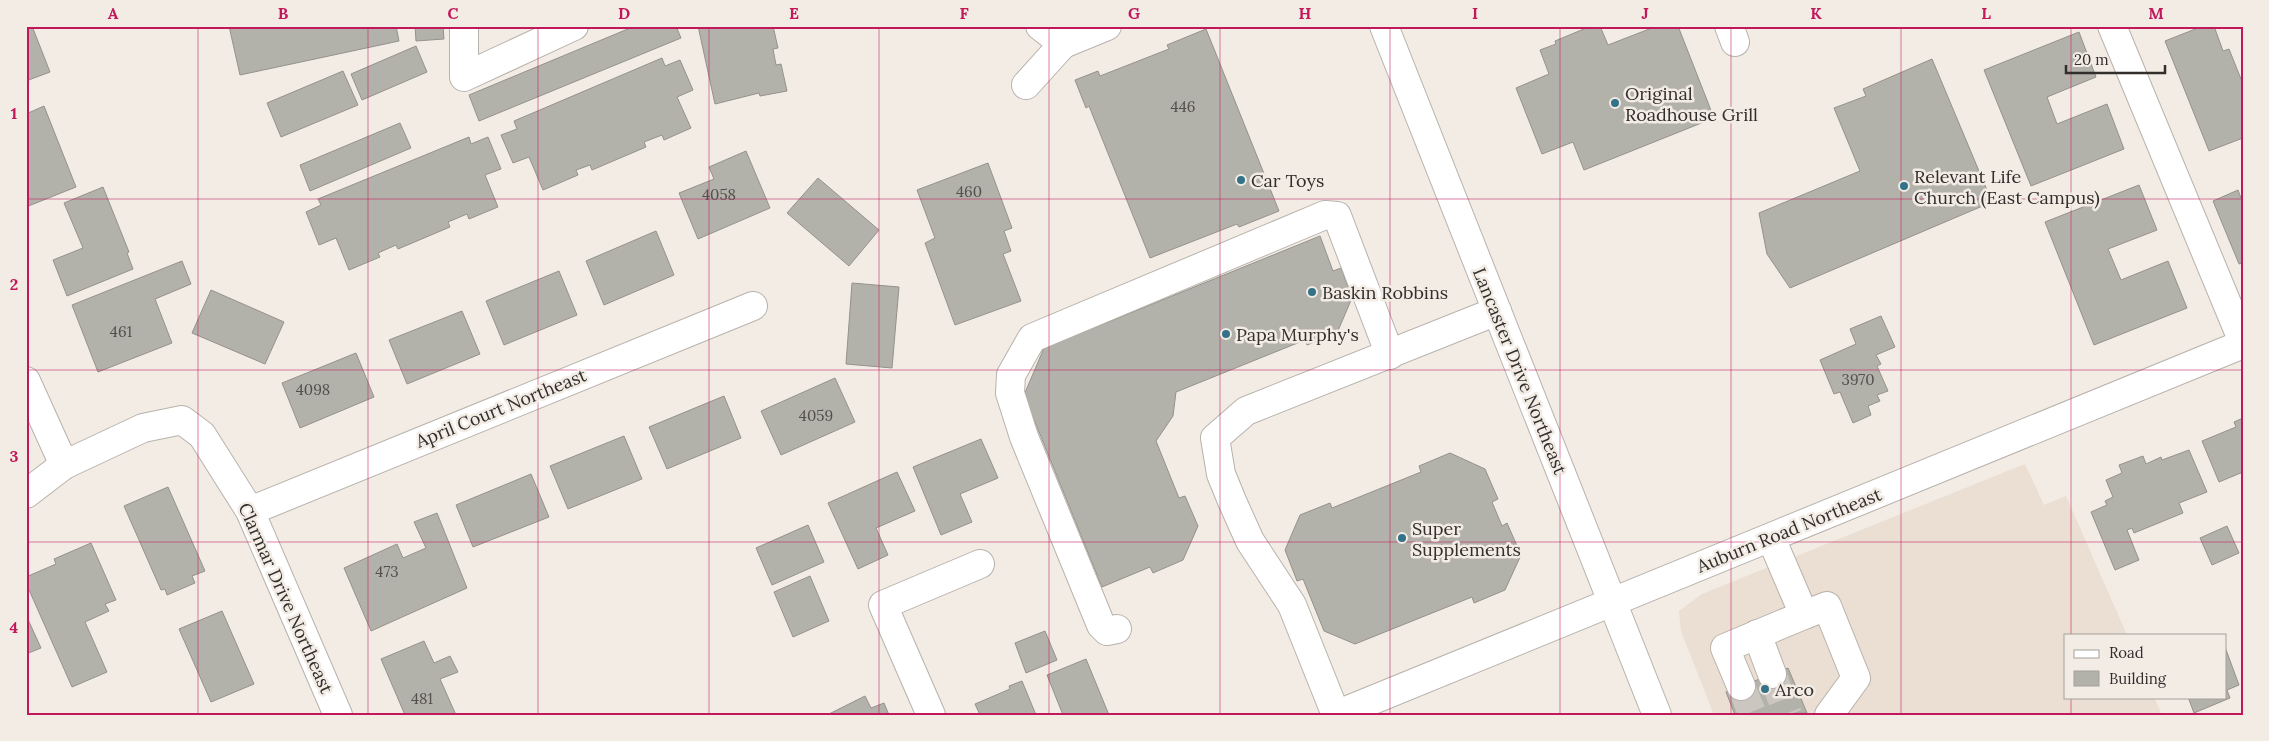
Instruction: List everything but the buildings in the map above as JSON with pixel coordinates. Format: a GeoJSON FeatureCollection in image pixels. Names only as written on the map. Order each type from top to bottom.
{"type":"FeatureCollection","features":[{"type":"Feature","properties":{"kind":"street"},"geometry":{"type":"LineString","coordinates":[[464,26],[464,78],[574,26]]}},
{"type":"Feature","properties":{"kind":"street"},"geometry":{"type":"LineString","coordinates":[[1040,26],[1063,44]]}},
{"type":"Feature","properties":{"kind":"street"},"geometry":{"type":"LineString","coordinates":[[1026,85],[1063,44],[1107,26]]}},
{"type":"Feature","properties":{"kind":"street","name":"Lancaster Drive Northeast"},"geometry":{"type":"LineString","coordinates":[[1384,26],[1656,715]]}},
{"type":"Feature","properties":{"kind":"street"},"geometry":{"type":"LineString","coordinates":[[2112,26],[2243,343]]}},
{"type":"Feature","properties":{"kind":"street"},"geometry":{"type":"LineString","coordinates":[[1116,629],[1107,631],[1101,625],[1024,438],[1010,393],[1011,375],[1032,338],[1326,215],[1337,216],[1390,355]]}},
{"type":"Feature","properties":{"kind":"street","name":"April Court Northeast"},"geometry":{"type":"LineString","coordinates":[[250,511],[753,306]]}},
{"type":"Feature","properties":{"kind":"street"},"geometry":{"type":"LineString","coordinates":[[1336,715],[1292,605],[1250,541],[1232,501],[1221,474],[1215,438],[1246,412],[1497,311]]}},
{"type":"Feature","properties":{"kind":"street","name":"Auburn Road Northeast"},"geometry":{"type":"LineString","coordinates":[[1336,715],[2243,343]]}},
{"type":"Feature","properties":{"kind":"street"},"geometry":{"type":"LineString","coordinates":[[26,381],[64,465]]}},
{"type":"Feature","properties":{"kind":"street","name":"Clarmar Drive Northeast"},"geometry":{"type":"LineString","coordinates":[[26,494],[64,465],[143,428],[182,420],[202,435],[250,511],[338,715]]}},
{"type":"Feature","properties":{"kind":"street"},"geometry":{"type":"LineString","coordinates":[[1771,538],[1804,615]]}},
{"type":"Feature","properties":{"kind":"street"},"geometry":{"type":"LineString","coordinates":[[931,715],[883,605],[980,564]]}},
{"type":"Feature","properties":{"kind":"street"},"geometry":{"type":"LineString","coordinates":[[1741,686],[1725,648],[1827,606],[1856,678],[1829,715]]}},
{"type":"Feature","properties":{"kind":"street"},"geometry":{"type":"LineString","coordinates":[[1757,634],[1772,674]]}},
{"type":"Feature","properties":{"kind":"shaded area"},"geometry":{"type":"Polygon","coordinates":[[[2025,464],[2044,505],[2066,496],[2127,634],[2064,634],[2064,698],[2154,698],[2162,715],[1714,715],[1681,631],[1679,611],[1702,594],[2025,464]]]}},
{"type":"Feature","properties":{"kind":"tunnel"},"geometry":{"type":"LineString","coordinates":[[1772,674],[1788,715]]}},
{"type":"Feature","properties":{"kind":"tunnel"},"geometry":{"type":"LineString","coordinates":[[1741,686],[1753,715]]}},
{"type":"Feature","properties":{"kind":"place","name":"Original Roadhouse Grill"},"geometry":{"type":"Point","coordinates":[1615,103]}},
{"type":"Feature","properties":{"kind":"place","name":"Car Toys"},"geometry":{"type":"Point","coordinates":[1241,180]}},
{"type":"Feature","properties":{"kind":"place","name":"Relevant Life Church (East Campus)"},"geometry":{"type":"Point","coordinates":[1904,186]}},
{"type":"Feature","properties":{"kind":"place","name":"Baskin Robbins"},"geometry":{"type":"Point","coordinates":[1312,292]}},
{"type":"Feature","properties":{"kind":"place","name":"Papa Murphy's"},"geometry":{"type":"Point","coordinates":[1226,334]}},
{"type":"Feature","properties":{"kind":"place","name":"Super Supplements"},"geometry":{"type":"Point","coordinates":[1402,538]}},
{"type":"Feature","properties":{"kind":"place","name":"Arco"},"geometry":{"type":"Point","coordinates":[1765,689]}}]}
